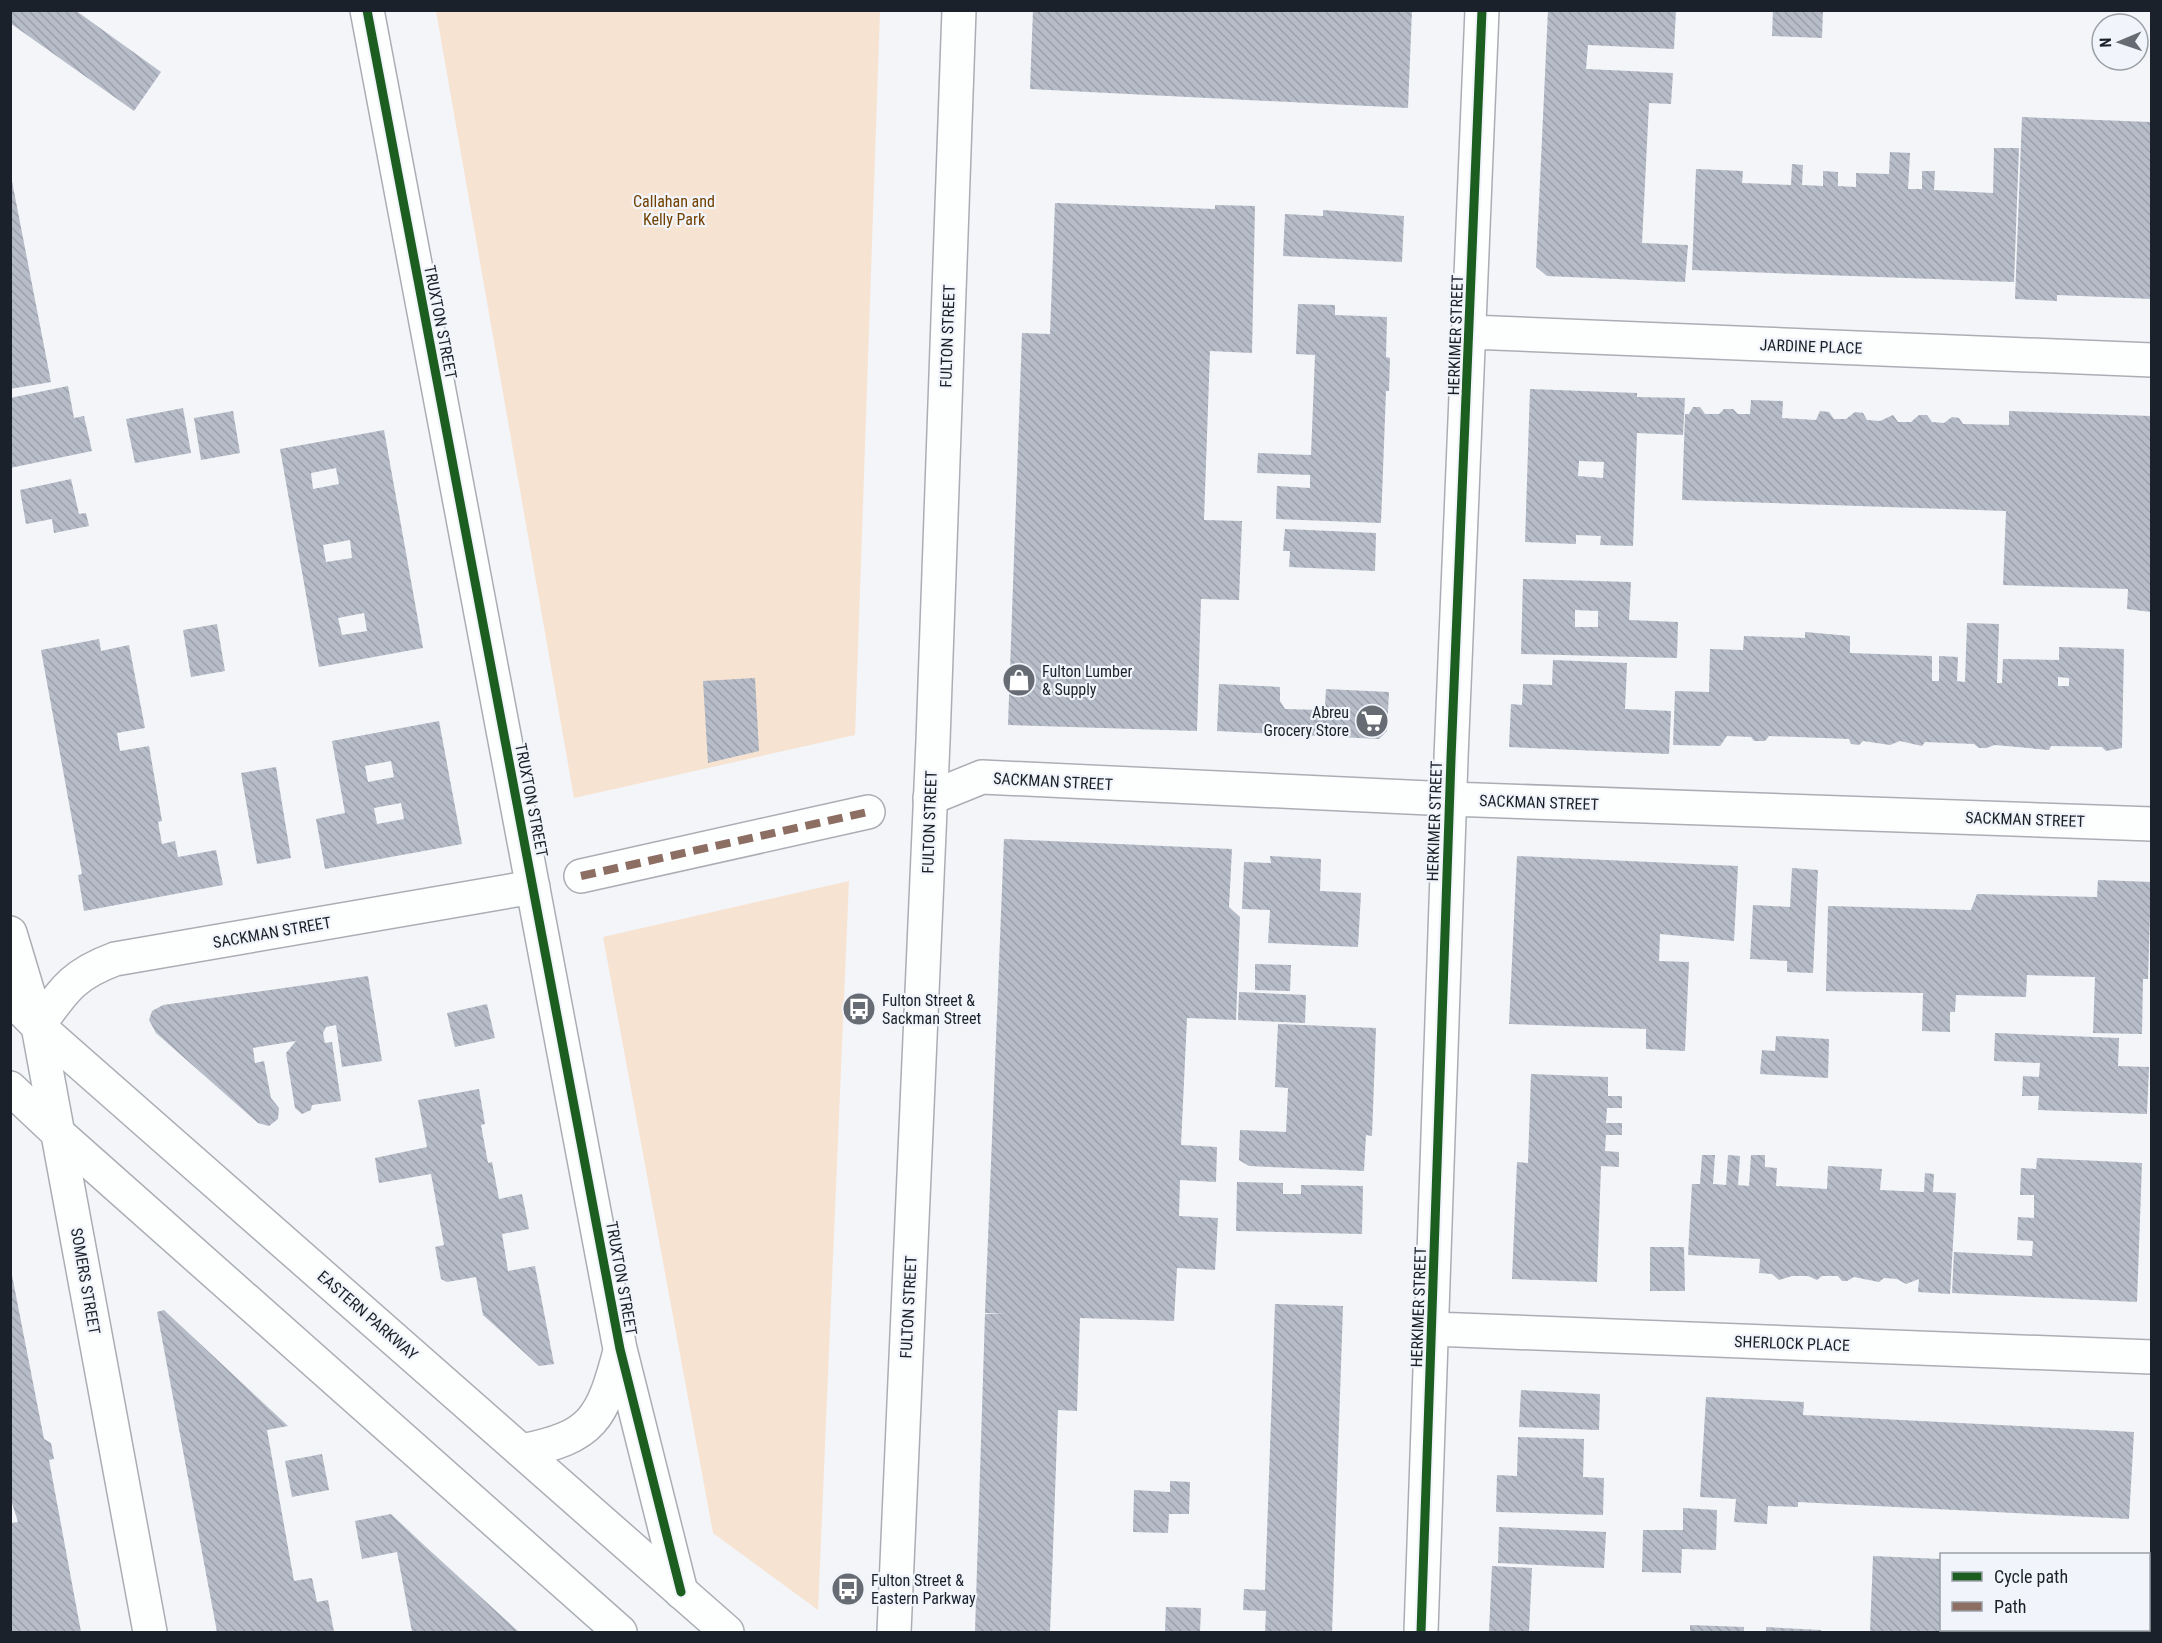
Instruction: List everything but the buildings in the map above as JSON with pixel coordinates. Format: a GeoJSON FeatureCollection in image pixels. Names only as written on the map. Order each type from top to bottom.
{"type":"FeatureCollection","features":[{"type":"Feature","properties":{"kind":"street","name":"FULTON STREET"},"geometry":{"type":"LineString","coordinates":[[894,1632],[930,798],[958,10]]}},
{"type":"Feature","properties":{"kind":"street","name":"HERKIMER STREET"},"geometry":{"type":"LineString","coordinates":[[1421,1632],[1433,1329],[1449,799],[1482,10]]}},
{"type":"Feature","properties":{"kind":"street","name":"TRUXTON STREET"},"geometry":{"type":"LineString","coordinates":[[365,12],[620,1349],[681,1592]]}},
{"type":"Feature","properties":{"kind":"street","name":"JARDINE PLACE"},"geometry":{"type":"LineString","coordinates":[[1470,332],[2151,360]]}},
{"type":"Feature","properties":{"kind":"street","name":"SACKMAN STREET"},"geometry":{"type":"LineString","coordinates":[[930,798],[982,777],[1449,799],[2151,824]]}},
{"type":"Feature","properties":{"kind":"street"},"geometry":{"type":"LineString","coordinates":[[581,876],[868,812]]}},
{"type":"Feature","properties":{"kind":"street","name":"SACKMAN STREET"},"geometry":{"type":"LineString","coordinates":[[38,1026],[62,992],[87,970],[115,959],[533,887]]}},
{"type":"Feature","properties":{"kind":"street","name":"SOMERS STREET"},"geometry":{"type":"LineString","coordinates":[[10,933],[38,1026],[150,1632]]}},
{"type":"Feature","properties":{"kind":"street","name":"EASTERN PARKWAY"},"geometry":{"type":"LineString","coordinates":[[10,998],[38,1026],[727,1632]]}},
{"type":"Feature","properties":{"kind":"street"},"geometry":{"type":"LineString","coordinates":[[10,1088],[60,1136],[620,1632]]}},
{"type":"Feature","properties":{"kind":"street","name":"SHERLOCK PLACE"},"geometry":{"type":"LineString","coordinates":[[1433,1329],[2151,1357]]}},
{"type":"Feature","properties":{"kind":"street","name":"TRUXTON STREET"},"geometry":{"type":"LineString","coordinates":[[522,1450],[551,1445],[576,1436],[601,1410],[609,1395],[620,1349]]}},
{"type":"Feature","properties":{"kind":"green space","name":"Callahan and Kelly Park"},"geometry":{"type":"Polygon","coordinates":[[[436,11],[880,11],[855,735],[574,798],[436,11]]]}},
{"type":"Feature","properties":{"kind":"green space"},"geometry":{"type":"Polygon","coordinates":[[[849,881],[818,1610],[713,1533],[603,937],[849,881]]]}},
{"type":"Feature","properties":{"kind":"marked path"},"geometry":{"type":"LineString","coordinates":[[581,876],[868,812]]}},
{"type":"Feature","properties":{"kind":"cycle path"},"geometry":{"type":"LineString","coordinates":[[367,10],[620,1349],[681,1592]]}},
{"type":"Feature","properties":{"kind":"cycle path"},"geometry":{"type":"LineString","coordinates":[[1421,1632],[1451,758],[1482,10]]}},
{"type":"Feature","properties":{"kind":"place","name":"Fulton Lumber & Supply"},"geometry":{"type":"Point","coordinates":[1019,680]}},
{"type":"Feature","properties":{"kind":"place","name":"Abreu Grocery Store"},"geometry":{"type":"Point","coordinates":[1372,721]}},
{"type":"Feature","properties":{"kind":"place","name":"Fulton Street & Sackman Street"},"geometry":{"type":"Point","coordinates":[859,1009]}},
{"type":"Feature","properties":{"kind":"place","name":"Fulton Street & Eastern Parkway"},"geometry":{"type":"Point","coordinates":[848,1589]}}]}
